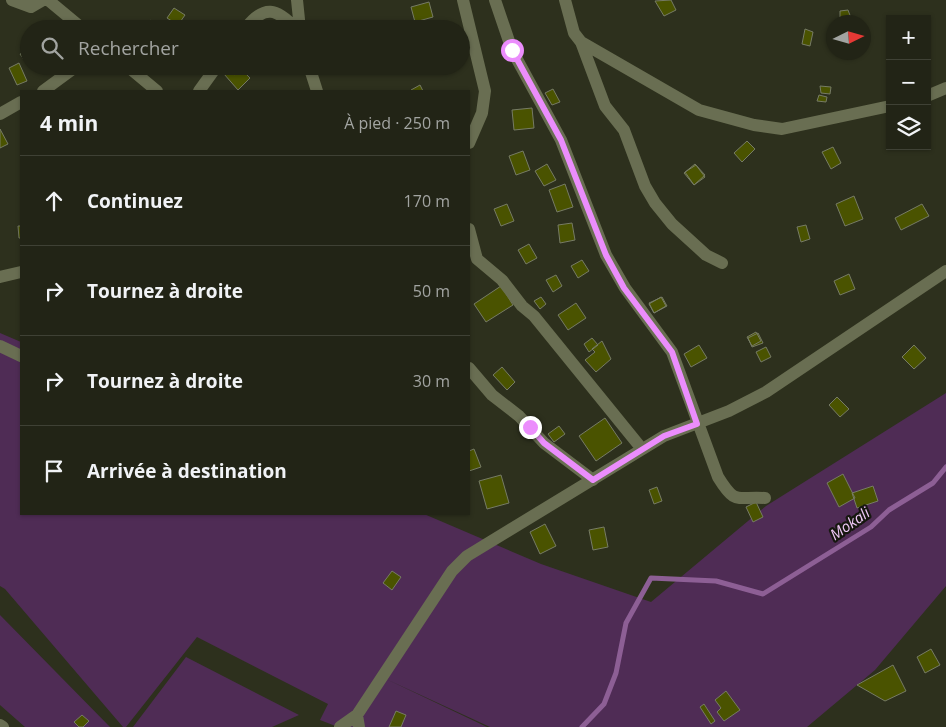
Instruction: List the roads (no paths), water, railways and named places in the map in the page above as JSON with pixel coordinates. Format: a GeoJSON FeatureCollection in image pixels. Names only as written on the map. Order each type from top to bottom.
{"type":"FeatureCollection","features":[{"type":"Feature","properties":{"kind":"street"},"geometry":{"type":"LineString","coordinates":[[12,0],[31,7],[42,0],[48,0],[72,20]]}},
{"type":"Feature","properties":{"kind":"street"},"geometry":{"type":"LineString","coordinates":[[297,0],[299,20]]}},
{"type":"Feature","properties":{"kind":"street"},"geometry":{"type":"LineString","coordinates":[[463,0],[468,20]]}},
{"type":"Feature","properties":{"kind":"street"},"geometry":{"type":"LineString","coordinates":[[495,0],[512,50],[561,140],[606,255],[624,288],[672,352],[697,424],[725,491],[736,498],[765,498]]}},
{"type":"Feature","properties":{"kind":"street"},"geometry":{"type":"LineString","coordinates":[[565,0],[574,33],[581,42],[605,106],[624,130],[645,186],[655,203],[678,229],[706,255],[722,263]]}},
{"type":"Feature","properties":{"kind":"street"},"geometry":{"type":"LineString","coordinates":[[253,20],[263,12],[275,12],[287,20]]}},
{"type":"Feature","properties":{"kind":"street"},"geometry":{"type":"LineString","coordinates":[[470,29],[485,91],[482,113],[470,141]]}},
{"type":"Feature","properties":{"kind":"street"},"geometry":{"type":"LineString","coordinates":[[581,42],[699,110],[754,125],[782,129],[886,107]]}},
{"type":"Feature","properties":{"kind":"street"},"geometry":{"type":"LineString","coordinates":[[44,90],[65,75]]}},
{"type":"Feature","properties":{"kind":"street"},"geometry":{"type":"LineString","coordinates":[[138,75],[156,90]]}},
{"type":"Feature","properties":{"kind":"street"},"geometry":{"type":"LineString","coordinates":[[200,90],[211,75]]}},
{"type":"Feature","properties":{"kind":"street"},"geometry":{"type":"LineString","coordinates":[[312,75],[317,90]]}},
{"type":"Feature","properties":{"kind":"street"},"geometry":{"type":"LineString","coordinates":[[931,94],[946,88]]}},
{"type":"Feature","properties":{"kind":"street"},"geometry":{"type":"LineString","coordinates":[[0,114],[20,103]]}},
{"type":"Feature","properties":{"kind":"street"},"geometry":{"type":"LineString","coordinates":[[470,233],[477,259],[502,280],[508,291],[534,316],[642,449]]}},
{"type":"Feature","properties":{"kind":"street"},"geometry":{"type":"LineString","coordinates":[[340,727],[358,721],[452,571],[483,545],[664,436],[729,411],[766,392],[946,271]]}},
{"type":"Feature","properties":{"kind":"street"},"geometry":{"type":"LineString","coordinates":[[0,276],[20,272]]}},
{"type":"Feature","properties":{"kind":"street"},"geometry":{"type":"LineString","coordinates":[[0,346],[20,356]]}},
{"type":"Feature","properties":{"kind":"street"},"geometry":{"type":"LineString","coordinates":[[470,369],[492,395],[519,416],[544,443],[593,480]]}},
{"type":"Feature","properties":{"kind":"waterway","name":"Mokali"},"geometry":{"type":"LineString","coordinates":[[582,727],[604,704],[616,673],[626,623],[651,578],[716,581],[763,594],[871,527],[889,510],[933,483],[946,467]]}}]}
